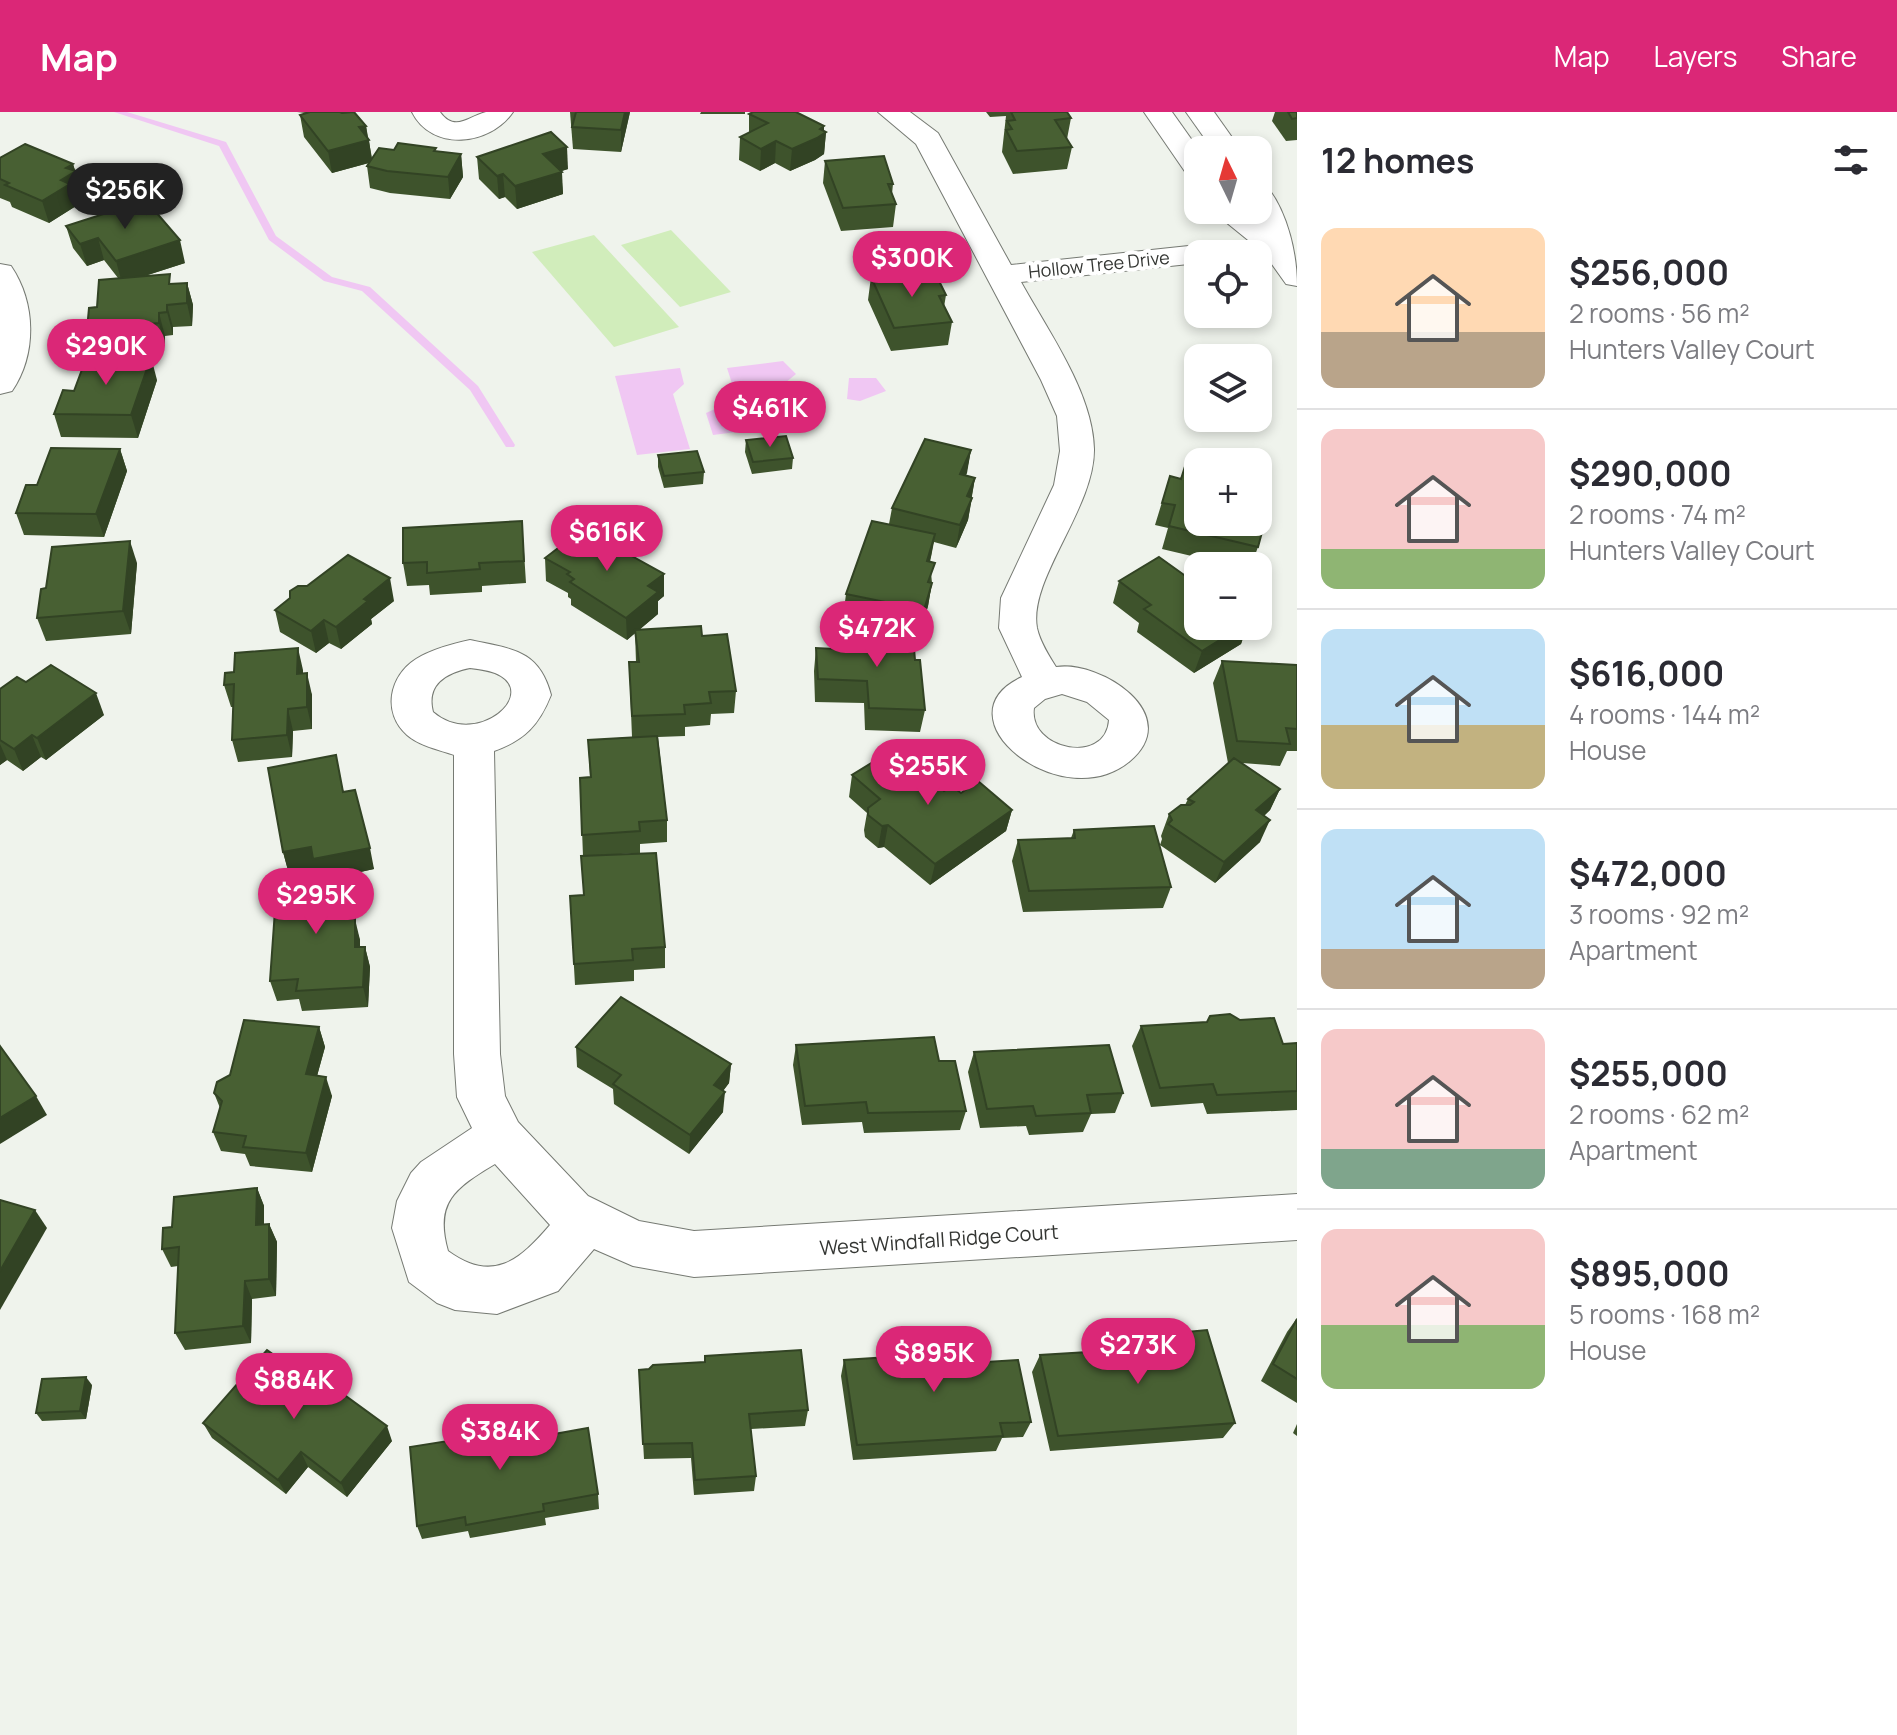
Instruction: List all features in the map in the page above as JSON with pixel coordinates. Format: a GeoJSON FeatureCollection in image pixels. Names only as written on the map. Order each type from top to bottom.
{"type":"FeatureCollection","features":[{"type":"Feature","properties":{"kind":"street"},"geometry":{"type":"LineString","coordinates":[[426,112],[429,121],[436,126],[457,131],[491,123],[499,112]]}},
{"type":"Feature","properties":{"kind":"street"},"geometry":{"type":"LineString","coordinates":[[892,112],[928,139],[1074,416],[1077,451],[1072,485],[1020,598],[1018,628],[1029,656],[1045,682]]}},
{"type":"Feature","properties":{"kind":"street"},"geometry":{"type":"LineString","coordinates":[[1158,112],[1184,150]]}},
{"type":"Feature","properties":{"kind":"street"},"geometry":{"type":"LineString","coordinates":[[1200,112],[1217,136]]}},
{"type":"Feature","properties":{"kind":"street"},"geometry":{"type":"LineString","coordinates":[[1245,224],[1275,247],[1295,274]]}},
{"type":"Feature","properties":{"kind":"street"},"geometry":{"type":"LineString","coordinates":[[1271,224],[1275,247]]}},
{"type":"Feature","properties":{"kind":"street","name":"Hollow Tree Drive"},"geometry":{"type":"LineString","coordinates":[[1008,287],[1184,257]]}},
{"type":"Feature","properties":{"kind":"street"},"geometry":{"type":"LineString","coordinates":[[0,273],[10,290],[16,322],[13,354],[0,384]]}},
{"type":"Feature","properties":{"kind":"street"},"geometry":{"type":"LineString","coordinates":[[1272,275],[1295,274]]}},
{"type":"Feature","properties":{"kind":"street","name":"Hollow Tree Drive"},"geometry":{"type":"LineString","coordinates":[[1008,287],[1184,281]]}},
{"type":"Feature","properties":{"kind":"street","name":"West Windfall Ridge Court"},"geometry":{"type":"LineString","coordinates":[[474,741],[477,1054],[481,1097],[501,1137],[570,1212],[633,1243],[694,1254],[1297,1217]]}},
{"type":"Feature","properties":{"kind":"street"},"geometry":{"type":"LineString","coordinates":[[501,1137],[453,1163],[430,1187],[417,1218],[427,1265],[455,1286],[497,1290],[540,1274],[587,1220]]}},
{"type":"Feature","properties":{"kind":"green space"},"geometry":{"type":"Polygon","coordinates":[[[671,230],[731,292],[680,307],[621,245],[671,230]]]}},
{"type":"Feature","properties":{"kind":"green space"},"geometry":{"type":"Polygon","coordinates":[[[594,235],[679,327],[614,347],[532,252],[594,235]]]}},
{"type":"Feature","properties":{"kind":"shaded area"},"geometry":{"type":"Polygon","coordinates":[[[783,361],[796,374],[785,383],[800,424],[713,435],[706,413],[737,399],[727,368],[783,361]]]}},
{"type":"Feature","properties":{"kind":"shaded area"},"geometry":{"type":"Polygon","coordinates":[[[680,368],[684,384],[673,394],[690,449],[637,455],[615,376],[680,368]]]}},
{"type":"Feature","properties":{"kind":"shaded area"},"geometry":{"type":"Polygon","coordinates":[[[849,378],[876,378],[886,391],[860,401],[847,399],[849,378]]]}},
{"type":"Feature","properties":{"kind":"building"},"geometry":{"type":"Polygon","coordinates":[[[310,112],[354,112],[366,126],[359,127],[369,140],[328,151],[300,115],[310,112]]]}},
{"type":"Feature","properties":{"kind":"building"},"geometry":{"type":"Polygon","coordinates":[[[576,112],[625,112],[621,130],[572,127],[576,112]]]}},
{"type":"Feature","properties":{"kind":"building"},"geometry":{"type":"Polygon","coordinates":[[[796,112],[824,126],[820,129],[826,132],[792,149],[776,141],[761,149],[740,137],[768,123],[749,114],[796,112]]]}},
{"type":"Feature","properties":{"kind":"building"},"geometry":{"type":"Polygon","coordinates":[[[1011,112],[1067,112],[1071,118],[1055,120],[1072,147],[1017,151],[1006,130],[1012,129],[1007,121],[1015,120],[1011,112]]]}},
{"type":"Feature","properties":{"kind":"building"},"geometry":{"type":"Polygon","coordinates":[[[1288,112],[1297,112],[1297,118],[1292,119],[1288,112]]]}},
{"type":"Feature","properties":{"kind":"building"},"geometry":{"type":"Polygon","coordinates":[[[551,132],[567,147],[543,154],[562,172],[515,186],[503,174],[497,176],[477,157],[551,132]]]}},
{"type":"Feature","properties":{"kind":"building"},"geometry":{"type":"Polygon","coordinates":[[[398,143],[461,154],[448,177],[367,166],[379,148],[394,150],[398,143]]]}},
{"type":"Feature","properties":{"kind":"building"},"geometry":{"type":"Polygon","coordinates":[[[25,144],[73,164],[66,168],[76,171],[61,180],[70,184],[42,201],[5,185],[9,183],[0,179],[0,158],[25,144]]]}},
{"type":"Feature","properties":{"kind":"building"},"geometry":{"type":"Polygon","coordinates":[[[884,156],[893,184],[888,184],[896,204],[843,208],[825,161],[884,156]]]}},
{"type":"Feature","properties":{"kind":"building"},"geometry":{"type":"Polygon","coordinates":[[[138,203],[147,214],[155,211],[180,240],[116,261],[98,238],[80,244],[66,226],[138,203]]]}},
{"type":"Feature","properties":{"kind":"building"},"geometry":{"type":"Polygon","coordinates":[[[934,271],[946,295],[939,296],[952,322],[894,328],[871,277],[934,271]]]}},
{"type":"Feature","properties":{"kind":"building"},"geometry":{"type":"Polygon","coordinates":[[[170,274],[169,284],[187,283],[187,303],[167,305],[167,312],[159,313],[159,323],[87,330],[89,308],[97,307],[99,280],[170,274]]]}},
{"type":"Feature","properties":{"kind":"building"},"geometry":{"type":"Polygon","coordinates":[[[87,356],[151,357],[131,415],[54,414],[63,390],[74,391],[87,356]]]}},
{"type":"Feature","properties":{"kind":"building"},"geometry":{"type":"Polygon","coordinates":[[[786,436],[793,458],[753,462],[746,440],[786,436]]]}},
{"type":"Feature","properties":{"kind":"building"},"geometry":{"type":"Polygon","coordinates":[[[925,439],[971,450],[960,474],[975,478],[967,496],[972,498],[960,525],[892,508],[925,439]]]}},
{"type":"Feature","properties":{"kind":"building"},"geometry":{"type":"Polygon","coordinates":[[[51,448],[120,449],[96,514],[16,513],[26,485],[37,485],[51,448]]]}},
{"type":"Feature","properties":{"kind":"building"},"geometry":{"type":"Polygon","coordinates":[[[697,451],[704,472],[664,476],[658,455],[697,451]]]}},
{"type":"Feature","properties":{"kind":"building"},"geometry":{"type":"Polygon","coordinates":[[[1184,470],[1184,530],[1169,526],[1175,505],[1162,503],[1170,476],[1181,479],[1184,470]]]}},
{"type":"Feature","properties":{"kind":"building"},"geometry":{"type":"Polygon","coordinates":[[[522,521],[524,561],[479,563],[480,569],[427,573],[427,562],[403,563],[403,528],[522,521]]]}},
{"type":"Feature","properties":{"kind":"building"},"geometry":{"type":"Polygon","coordinates":[[[872,521],[935,534],[927,561],[935,563],[928,582],[932,583],[924,610],[846,594],[872,521]]]}},
{"type":"Feature","properties":{"kind":"building"},"geometry":{"type":"Polygon","coordinates":[[[583,529],[664,574],[648,586],[658,592],[626,618],[570,582],[574,579],[567,574],[570,572],[545,558],[583,529]]]}},
{"type":"Feature","properties":{"kind":"building"},"geometry":{"type":"Polygon","coordinates":[[[1211,536],[1261,536],[1258,547],[1211,536]]]}},
{"type":"Feature","properties":{"kind":"building"},"geometry":{"type":"Polygon","coordinates":[[[130,541],[123,611],[37,618],[41,589],[46,588],[52,547],[130,541]]]}},
{"type":"Feature","properties":{"kind":"building"},"geometry":{"type":"Polygon","coordinates":[[[348,555],[390,578],[336,627],[324,620],[311,631],[275,610],[290,598],[290,591],[298,586],[307,586],[348,555]]]}},
{"type":"Feature","properties":{"kind":"building"},"geometry":{"type":"Polygon","coordinates":[[[1159,557],[1184,575],[1184,638],[1144,609],[1151,605],[1119,581],[1159,557]]]}},
{"type":"Feature","properties":{"kind":"building"},"geometry":{"type":"Polygon","coordinates":[[[701,626],[702,636],[727,634],[736,691],[709,692],[711,703],[684,705],[685,714],[632,716],[629,662],[639,662],[635,630],[701,626]]]}},
{"type":"Feature","properties":{"kind":"building"},"geometry":{"type":"Polygon","coordinates":[[[871,634],[913,637],[915,660],[920,660],[925,710],[869,708],[867,681],[818,679],[816,648],[835,649],[834,636],[871,637],[871,634]]]}},
{"type":"Feature","properties":{"kind":"building"},"geometry":{"type":"Polygon","coordinates":[[[1187,640],[1220,640],[1202,651],[1187,640]]]}},
{"type":"Feature","properties":{"kind":"building"},"geometry":{"type":"Polygon","coordinates":[[[298,648],[297,674],[307,673],[307,707],[288,709],[287,735],[232,740],[234,684],[224,685],[225,673],[234,672],[235,653],[298,648]]]}},
{"type":"Feature","properties":{"kind":"building"},"geometry":{"type":"Polygon","coordinates":[[[1222,661],[1297,665],[1297,729],[1286,728],[1290,744],[1237,741],[1222,661]]]}},
{"type":"Feature","properties":{"kind":"building"},"geometry":{"type":"Polygon","coordinates":[[[51,665],[96,693],[37,738],[32,735],[14,749],[0,740],[0,689],[17,677],[26,682],[51,665]]]}},
{"type":"Feature","properties":{"kind":"building"},"geometry":{"type":"Polygon","coordinates":[[[657,736],[667,820],[639,822],[640,831],[582,835],[580,778],[591,777],[588,740],[657,736]]]}},
{"type":"Feature","properties":{"kind":"building"},"geometry":{"type":"Polygon","coordinates":[[[894,749],[944,791],[952,786],[961,793],[978,781],[1012,810],[935,864],[888,825],[882,826],[868,815],[868,808],[880,799],[852,775],[894,749]]]}},
{"type":"Feature","properties":{"kind":"building"},"geometry":{"type":"Polygon","coordinates":[[[336,755],[343,792],[355,790],[370,848],[313,859],[311,847],[283,852],[268,768],[336,755]]]}},
{"type":"Feature","properties":{"kind":"building"},"geometry":{"type":"Polygon","coordinates":[[[1234,758],[1280,789],[1256,810],[1270,820],[1224,862],[1168,824],[1172,820],[1169,814],[1181,805],[1194,802],[1188,799],[1234,758]]]}},
{"type":"Feature","properties":{"kind":"building"},"geometry":{"type":"Polygon","coordinates":[[[1154,826],[1171,887],[1029,891],[1018,840],[1075,838],[1074,830],[1154,826]]]}},
{"type":"Feature","properties":{"kind":"building"},"geometry":{"type":"Polygon","coordinates":[[[656,853],[665,947],[632,949],[633,960],[574,964],[570,896],[584,895],[581,856],[656,853]]]}},
{"type":"Feature","properties":{"kind":"building"},"geometry":{"type":"Polygon","coordinates":[[[349,878],[348,919],[355,919],[355,947],[365,947],[363,987],[296,991],[298,979],[270,981],[277,882],[349,878]]]}},
{"type":"Feature","properties":{"kind":"building"},"geometry":{"type":"Polygon","coordinates":[[[621,997],[731,1064],[714,1085],[725,1092],[690,1135],[613,1084],[621,1075],[576,1047],[621,997]]]}},
{"type":"Feature","properties":{"kind":"building"},"geometry":{"type":"Polygon","coordinates":[[[1230,1014],[1240,1020],[1274,1018],[1283,1044],[1297,1043],[1297,1091],[1217,1095],[1213,1084],[1160,1088],[1141,1026],[1207,1022],[1210,1016],[1230,1014]]]}},
{"type":"Feature","properties":{"kind":"building"},"geometry":{"type":"Polygon","coordinates":[[[244,1020],[319,1027],[306,1074],[326,1077],[306,1153],[243,1147],[246,1136],[213,1132],[222,1101],[214,1093],[217,1082],[230,1075],[244,1020]]]}},
{"type":"Feature","properties":{"kind":"building"},"geometry":{"type":"Polygon","coordinates":[[[934,1037],[939,1061],[955,1061],[966,1111],[868,1113],[866,1102],[805,1106],[796,1045],[934,1037]]]}},
{"type":"Feature","properties":{"kind":"building"},"geometry":{"type":"Polygon","coordinates":[[[1109,1045],[1123,1093],[1087,1095],[1091,1113],[1036,1116],[1033,1106],[987,1109],[974,1052],[1109,1045]]]}},
{"type":"Feature","properties":{"kind":"building"},"geometry":{"type":"Polygon","coordinates":[[[0,1046],[36,1096],[0,1118],[0,1046]]]}},
{"type":"Feature","properties":{"kind":"building"},"geometry":{"type":"Polygon","coordinates":[[[257,1188],[256,1225],[269,1224],[269,1279],[245,1281],[243,1326],[175,1333],[179,1247],[162,1249],[163,1228],[172,1227],[174,1197],[257,1188]]]}},
{"type":"Feature","properties":{"kind":"building"},"geometry":{"type":"Polygon","coordinates":[[[0,1200],[35,1210],[0,1271],[0,1200]]]}},
{"type":"Feature","properties":{"kind":"building"},"geometry":{"type":"Polygon","coordinates":[[[1297,1319],[1297,1379],[1273,1364],[1297,1319]]]}},
{"type":"Feature","properties":{"kind":"building"},"geometry":{"type":"Polygon","coordinates":[[[1207,1330],[1235,1423],[1058,1436],[1040,1355],[1105,1351],[1102,1340],[1207,1330]]]}},
{"type":"Feature","properties":{"kind":"building"},"geometry":{"type":"Polygon","coordinates":[[[982,1340],[986,1362],[1018,1360],[1031,1422],[1000,1423],[1003,1436],[857,1445],[844,1360],[905,1356],[903,1345],[982,1340]]]}},
{"type":"Feature","properties":{"kind":"building"},"geometry":{"type":"Polygon","coordinates":[[[267,1350],[305,1377],[310,1370],[387,1426],[341,1483],[301,1452],[278,1480],[203,1423],[267,1350]]]}},
{"type":"Feature","properties":{"kind":"building"},"geometry":{"type":"Polygon","coordinates":[[[801,1350],[808,1410],[749,1414],[756,1476],[695,1480],[692,1443],[643,1444],[639,1370],[649,1369],[653,1365],[705,1362],[705,1356],[801,1350]]]}},
{"type":"Feature","properties":{"kind":"building"},"geometry":{"type":"Polygon","coordinates":[[[86,1377],[80,1411],[36,1413],[42,1379],[86,1377]]]}},
{"type":"Feature","properties":{"kind":"building"},"geometry":{"type":"Polygon","coordinates":[[[529,1415],[532,1438],[588,1428],[598,1494],[543,1504],[544,1511],[466,1525],[465,1517],[417,1526],[410,1447],[461,1439],[460,1427],[529,1415]]]}},
{"type":"Feature","properties":{"kind":"waterway"},"geometry":{"type":"LineString","coordinates":[[118,112],[223,144],[272,238],[328,279],[366,289],[474,388],[510,445]]}}]}
